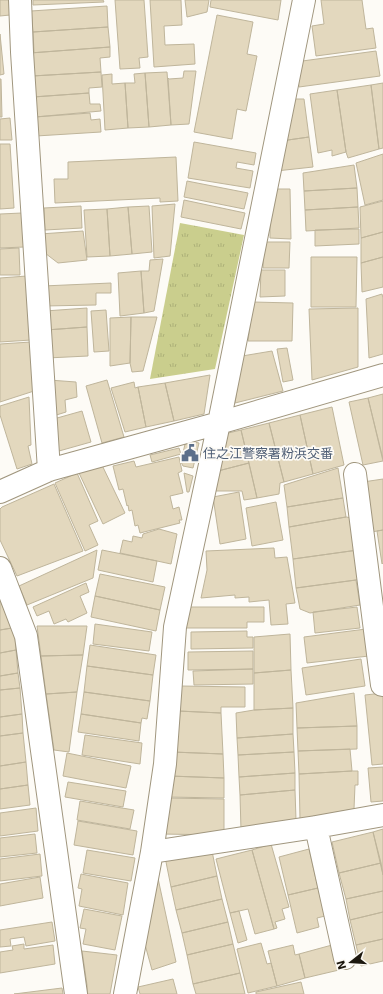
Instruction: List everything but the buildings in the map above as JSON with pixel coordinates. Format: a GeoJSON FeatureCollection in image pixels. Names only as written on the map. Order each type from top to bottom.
{"type":"FeatureCollection","features":[{"type":"Feature","properties":{"kind":"street"},"geometry":{"type":"LineString","coordinates":[[20,0],[22,52],[49,470]]}},
{"type":"Feature","properties":{"kind":"street"},"geometry":{"type":"LineString","coordinates":[[125,994],[152,852],[165,764],[176,627],[219,423],[304,0]]}},
{"type":"Feature","properties":{"kind":"street"},"geometry":{"type":"LineString","coordinates":[[0,492],[49,470],[219,423],[383,375]]}},
{"type":"Feature","properties":{"kind":"street"},"geometry":{"type":"LineString","coordinates":[[355,474],[383,685]]}},
{"type":"Feature","properties":{"kind":"street"},"geometry":{"type":"LineString","coordinates":[[0,568],[26,636],[76,994]]}},
{"type":"Feature","properties":{"kind":"street"},"geometry":{"type":"LineString","coordinates":[[152,852],[316,827],[383,815]]}},
{"type":"Feature","properties":{"kind":"street"},"geometry":{"type":"LineString","coordinates":[[316,827],[345,958]]}},
{"type":"Feature","properties":{"kind":"green space"},"geometry":{"type":"Polygon","coordinates":[[[180,223],[244,235],[215,369],[150,379],[180,223]]]}},
{"type":"Feature","properties":{"kind":"place","name":"住之江警察署粉浜交番"},"geometry":{"type":"Point","coordinates":[190,453]}}]}
